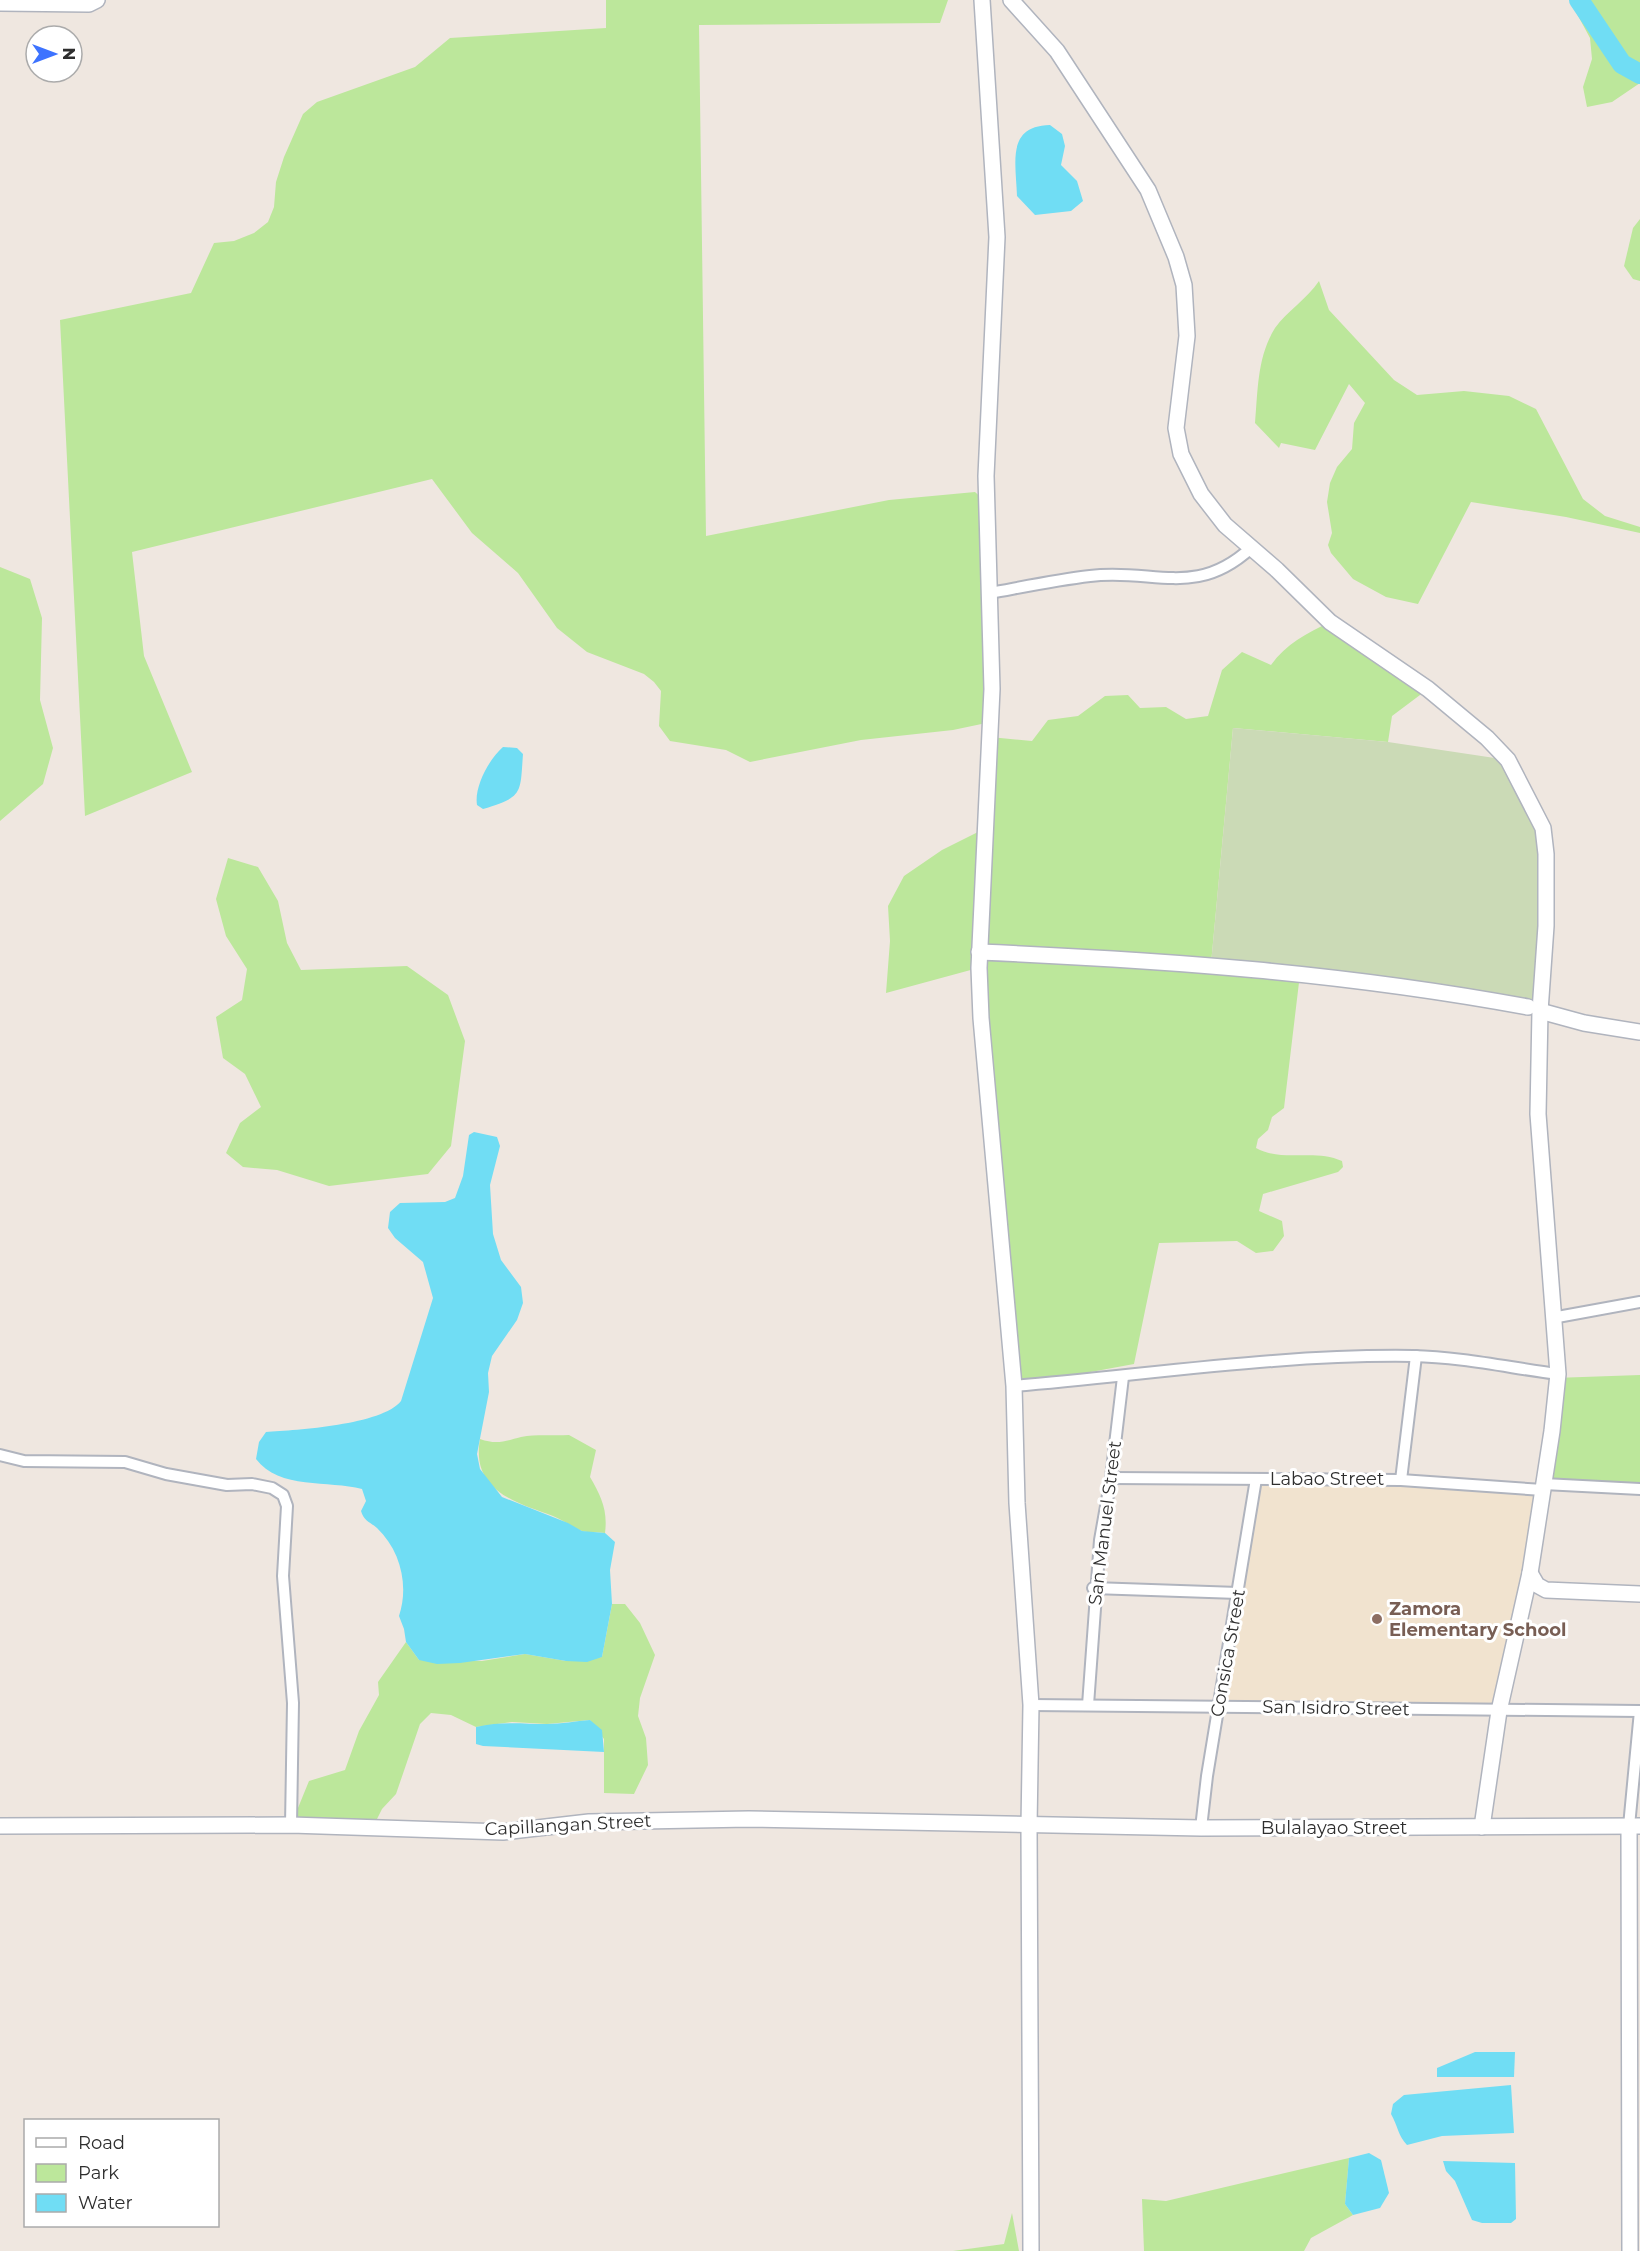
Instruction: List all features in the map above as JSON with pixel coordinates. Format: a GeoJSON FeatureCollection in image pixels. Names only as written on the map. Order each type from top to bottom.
{"type":"FeatureCollection","features":[{"type":"Feature","properties":{"kind":"street"},"geometry":{"type":"LineString","coordinates":[[0,3],[89,4],[97,0]]}},
{"type":"Feature","properties":{"kind":"street"},"geometry":{"type":"LineString","coordinates":[[982,0],[997,237],[986,477],[991,722],[980,952],[981,1018],[1014,1386],[1017,1503],[1031,1705],[1029,1826],[1031,2251]]}},
{"type":"Feature","properties":{"kind":"street"},"geometry":{"type":"LineString","coordinates":[[1011,0],[1057,51],[1148,190],[1176,257],[1184,285],[1187,336],[1176,428],[1181,454],[1201,494],[1225,525],[1330,622],[1428,689],[1486,738],[1508,760],[1543,828],[1546,854],[1546,926],[1534,1009],[1538,1114],[1558,1374],[1530,1573],[1499,1711],[1482,1827]]}},
{"type":"Feature","properties":{"kind":"street"},"geometry":{"type":"LineString","coordinates":[[990,592],[1089,576],[1117,574],[1185,579],[1232,565],[1251,548]]}},
{"type":"Feature","properties":{"kind":"street"},"geometry":{"type":"LineString","coordinates":[[980,952],[1240,966],[1423,988],[1534,1009],[1584,1023],[1640,1032]]}},
{"type":"Feature","properties":{"kind":"street"},"geometry":{"type":"LineString","coordinates":[[1552,1318],[1640,1302]]}},
{"type":"Feature","properties":{"kind":"street"},"geometry":{"type":"LineString","coordinates":[[1014,1386],[1292,1360],[1416,1356],[1558,1374]]}},
{"type":"Feature","properties":{"kind":"street"},"geometry":{"type":"LineString","coordinates":[[1401,1480],[1416,1356]]}},
{"type":"Feature","properties":{"kind":"street","name":"San Manuel Street"},"geometry":{"type":"LineString","coordinates":[[1088,1706],[1100,1540],[1111,1478],[1123,1377]]}},
{"type":"Feature","properties":{"kind":"street"},"geometry":{"type":"LineString","coordinates":[[0,1455],[24,1461],[125,1462],[177,1476],[226,1485],[252,1484],[272,1488],[283,1495],[287,1506],[283,1576],[293,1703],[291,1825]]}},
{"type":"Feature","properties":{"kind":"street","name":"Labao Street"},"geometry":{"type":"LineString","coordinates":[[1111,1478],[1401,1480],[1640,1489]]}},
{"type":"Feature","properties":{"kind":"street","name":"Consica Street"},"geometry":{"type":"LineString","coordinates":[[1201,1828],[1256,1479]]}},
{"type":"Feature","properties":{"kind":"street"},"geometry":{"type":"LineString","coordinates":[[1530,1573],[1537,1585],[1546,1590],[1640,1594]]}},
{"type":"Feature","properties":{"kind":"street"},"geometry":{"type":"LineString","coordinates":[[1095,1588],[1238,1593]]}},
{"type":"Feature","properties":{"kind":"street","name":"San Isidro Street"},"geometry":{"type":"LineString","coordinates":[[1031,1705],[1640,1711]]}},
{"type":"Feature","properties":{"kind":"street"},"geometry":{"type":"LineString","coordinates":[[1630,2251],[1635,1826],[1640,1711]]}},
{"type":"Feature","properties":{"kind":"street","name":"Capillangan Street"},"geometry":{"type":"LineString","coordinates":[[0,1826],[291,1825],[503,1832],[589,1822],[749,1818],[1029,1826]]}},
{"type":"Feature","properties":{"kind":"street","name":"Bulalayao Street"},"geometry":{"type":"LineString","coordinates":[[1029,1826],[1201,1828],[1635,1826]]}},
{"type":"Feature","properties":{"kind":"shaded area","name":"Zamora Elementary School"},"geometry":{"type":"Polygon","coordinates":[[[1256,1479],[1543,1490],[1499,1711],[1219,1706],[1256,1479]]]}},
{"type":"Feature","properties":{"kind":"green space"},"geometry":{"type":"Polygon","coordinates":[[[606,0],[948,0],[940,23],[699,25],[706,536],[889,500],[975,492],[986,502],[991,722],[953,730],[861,740],[750,762],[726,750],[670,741],[659,726],[661,691],[654,682],[644,674],[587,652],[557,628],[518,573],[472,533],[432,479],[132,552],[144,656],[192,772],[85,816],[60,320],[191,293],[214,243],[234,241],[254,233],[268,222],[274,207],[276,182],[284,157],[303,114],[317,102],[415,67],[450,38],[606,28],[606,0]]]}},
{"type":"Feature","properties":{"kind":"green space"},"geometry":{"type":"Polygon","coordinates":[[[1588,0],[1640,0],[1640,83],[1612,102],[1587,107],[1583,87],[1592,59],[1590,38],[1576,12],[1588,0]]]}},
{"type":"Feature","properties":{"kind":"green space"},"geometry":{"type":"Polygon","coordinates":[[[1640,219],[1640,281],[1633,279],[1624,266],[1633,228],[1640,219]]]}},
{"type":"Feature","properties":{"kind":"green space"},"geometry":{"type":"Polygon","coordinates":[[[1319,281],[1329,310],[1394,380],[1417,395],[1464,391],[1509,396],[1536,409],[1583,499],[1605,516],[1640,527],[1640,533],[1566,517],[1471,502],[1418,604],[1386,597],[1353,579],[1331,553],[1328,545],[1332,533],[1327,502],[1330,483],[1337,467],[1352,449],[1354,423],[1365,403],[1349,384],[1315,450],[1281,443],[1279,448],[1255,423],[1259,374],[1269,339],[1280,322],[1319,281]]]}},
{"type":"Feature","properties":{"kind":"green space"},"geometry":{"type":"Polygon","coordinates":[[[0,567],[30,579],[42,618],[40,700],[53,748],[43,784],[0,821],[0,567]]]}},
{"type":"Feature","properties":{"kind":"green space"},"geometry":{"type":"Polygon","coordinates":[[[1330,622],[1428,689],[1392,716],[1388,742],[1233,728],[1211,964],[1300,974],[1284,1108],[1272,1117],[1268,1130],[1258,1139],[1256,1148],[1277,1155],[1331,1157],[1342,1161],[1343,1167],[1338,1172],[1263,1194],[1259,1211],[1282,1221],[1284,1236],[1273,1251],[1256,1253],[1237,1241],[1159,1243],[1134,1364],[1014,1386],[978,968],[886,993],[890,941],[888,906],[904,876],[942,850],[984,829],[990,737],[1032,741],[1048,720],[1078,716],[1105,696],[1128,695],[1140,708],[1166,707],[1186,719],[1208,716],[1222,670],[1242,652],[1271,665],[1290,645],[1330,622]]]}},
{"type":"Feature","properties":{"kind":"green space"},"geometry":{"type":"Polygon","coordinates":[[[1233,728],[1388,742],[1508,760],[1543,828],[1540,1011],[1211,964],[1233,728]]]}},
{"type":"Feature","properties":{"kind":"green space"},"geometry":{"type":"Polygon","coordinates":[[[228,858],[258,867],[278,901],[287,943],[301,970],[407,966],[448,995],[465,1041],[451,1146],[428,1174],[329,1186],[277,1170],[243,1167],[226,1153],[240,1123],[261,1107],[245,1074],[223,1058],[216,1017],[242,1000],[247,969],[226,936],[216,899],[228,858]]]}},
{"type":"Feature","properties":{"kind":"green space"},"geometry":{"type":"Polygon","coordinates":[[[1640,1375],[1640,1486],[1546,1482],[1554,1378],[1640,1375]]]}},
{"type":"Feature","properties":{"kind":"green space"},"geometry":{"type":"Polygon","coordinates":[[[569,1435],[596,1450],[590,1477],[603,1504],[605,1533],[582,1531],[510,1499],[489,1482],[482,1471],[479,1456],[480,1439],[496,1442],[527,1436],[569,1435]]]}},
{"type":"Feature","properties":{"kind":"green space"},"geometry":{"type":"Polygon","coordinates":[[[612,1604],[625,1604],[640,1623],[655,1655],[640,1698],[638,1716],[646,1738],[648,1765],[634,1794],[604,1793],[604,1739],[590,1720],[547,1724],[512,1722],[476,1727],[451,1715],[431,1713],[420,1724],[396,1794],[382,1809],[373,1827],[291,1825],[309,1781],[345,1770],[359,1731],[379,1695],[378,1682],[406,1642],[419,1660],[482,1661],[525,1654],[566,1661],[602,1657],[612,1604]]]}},
{"type":"Feature","properties":{"kind":"green space"},"geometry":{"type":"Polygon","coordinates":[[[1349,2158],[1345,2204],[1353,2215],[1311,2238],[1304,2251],[1144,2251],[1142,2199],[1166,2201],[1349,2158]]]}},
{"type":"Feature","properties":{"kind":"green space"},"geometry":{"type":"Polygon","coordinates":[[[1012,2213],[1019,2251],[953,2251],[1004,2244],[1012,2213]]]}},
{"type":"Feature","properties":{"kind":"water"},"geometry":{"type":"Polygon","coordinates":[[[1050,125],[1062,134],[1065,146],[1061,165],[1077,181],[1083,201],[1071,211],[1035,215],[1017,196],[1015,159],[1020,139],[1026,132],[1036,127],[1050,125]]]}},
{"type":"Feature","properties":{"kind":"water"},"geometry":{"type":"Polygon","coordinates":[[[503,747],[517,748],[523,754],[520,785],[513,797],[483,809],[477,805],[480,782],[488,766],[503,747]]]}},
{"type":"Feature","properties":{"kind":"water"},"geometry":{"type":"Polygon","coordinates":[[[474,1132],[497,1137],[500,1146],[490,1185],[493,1234],[501,1260],[521,1287],[523,1303],[517,1320],[492,1356],[488,1373],[489,1392],[477,1454],[480,1469],[502,1497],[568,1523],[582,1531],[605,1533],[615,1542],[610,1570],[612,1604],[602,1657],[587,1662],[525,1654],[460,1663],[437,1664],[419,1660],[406,1642],[399,1616],[403,1593],[401,1569],[385,1537],[362,1514],[361,1511],[366,1501],[362,1489],[291,1480],[266,1469],[256,1459],[259,1442],[266,1432],[317,1428],[358,1421],[376,1416],[401,1401],[433,1298],[423,1262],[395,1238],[388,1228],[390,1212],[400,1203],[445,1202],[455,1198],[463,1176],[469,1135],[474,1132]]]}},
{"type":"Feature","properties":{"kind":"water"},"geometry":{"type":"Polygon","coordinates":[[[590,1720],[602,1730],[604,1752],[476,1744],[476,1727],[485,1725],[552,1724],[590,1720]]]}},
{"type":"Feature","properties":{"kind":"water"},"geometry":{"type":"Polygon","coordinates":[[[1475,2052],[1515,2052],[1514,2077],[1437,2077],[1437,2068],[1475,2052]]]}},
{"type":"Feature","properties":{"kind":"water"},"geometry":{"type":"Polygon","coordinates":[[[1511,2085],[1514,2133],[1442,2136],[1407,2145],[1391,2114],[1393,2104],[1404,2095],[1511,2085]]]}},
{"type":"Feature","properties":{"kind":"water"},"geometry":{"type":"Polygon","coordinates":[[[1369,2153],[1381,2160],[1389,2193],[1380,2208],[1353,2215],[1345,2204],[1349,2158],[1369,2153]]]}},
{"type":"Feature","properties":{"kind":"water"},"geometry":{"type":"Polygon","coordinates":[[[1443,2161],[1515,2163],[1516,2219],[1511,2223],[1482,2223],[1472,2220],[1455,2181],[1446,2171],[1443,2161]]]}},
{"type":"Feature","properties":{"kind":"waterway"},"geometry":{"type":"LineString","coordinates":[[1579,0],[1622,64],[1640,74]]}},
{"type":"Feature","properties":{"kind":"place","name":"Zamora Elementary School"},"geometry":{"type":"Point","coordinates":[1377,1619]}}]}
